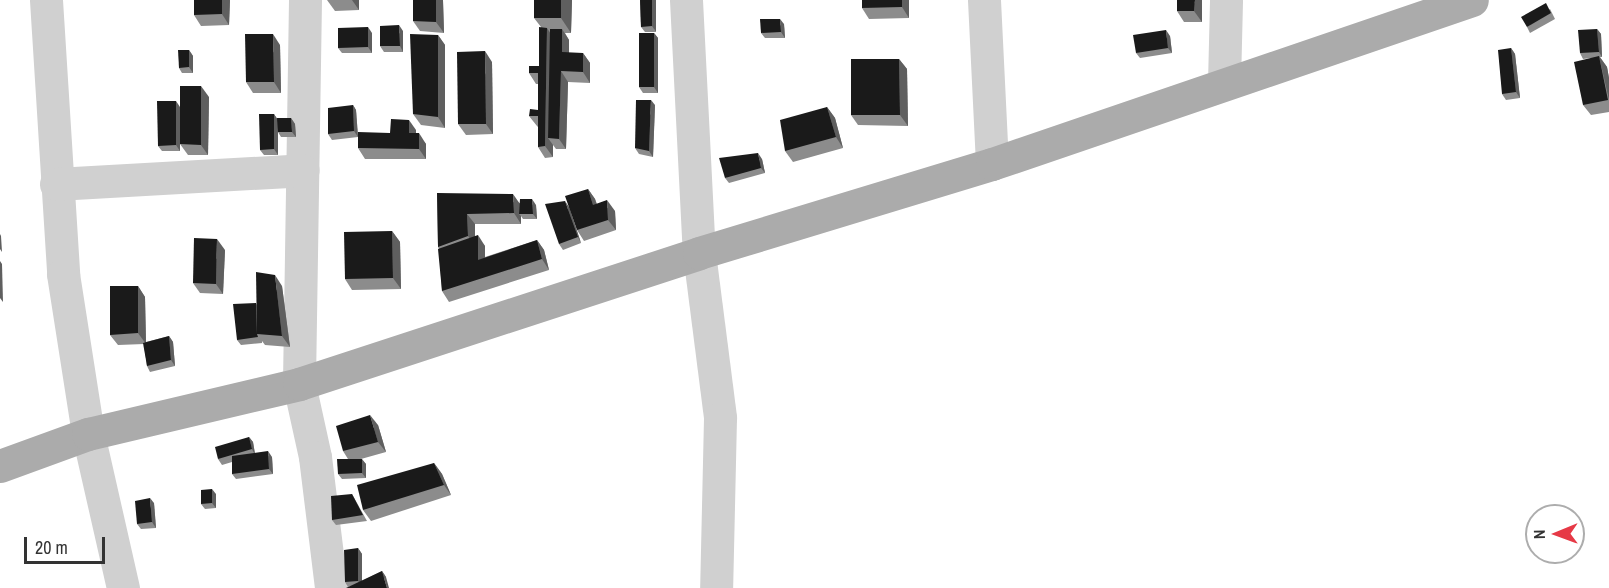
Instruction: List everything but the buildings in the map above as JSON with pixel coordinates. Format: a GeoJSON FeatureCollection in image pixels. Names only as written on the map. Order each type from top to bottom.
{"type":"FeatureCollection","features":[{"type":"Feature","properties":{"kind":"main road"},"geometry":{"type":"LineString","coordinates":[[0,466],[88,434],[299,384],[699,253],[992,164],[1472,0]]}},
{"type":"Feature","properties":{"kind":"street"},"geometry":{"type":"LineString","coordinates":[[46,0],[63,274],[88,434],[123,588]]}},
{"type":"Feature","properties":{"kind":"street"},"geometry":{"type":"LineString","coordinates":[[306,0],[299,384],[315,457],[331,588]]}},
{"type":"Feature","properties":{"kind":"street"},"geometry":{"type":"LineString","coordinates":[[686,0],[699,253],[720,418],[716,588]]}},
{"type":"Feature","properties":{"kind":"street"},"geometry":{"type":"LineString","coordinates":[[984,0],[992,164]]}},
{"type":"Feature","properties":{"kind":"street"},"geometry":{"type":"LineString","coordinates":[[1224,83],[1226,0]]}},
{"type":"Feature","properties":{"kind":"street"},"geometry":{"type":"LineString","coordinates":[[56,184],[303,170]]}}]}
